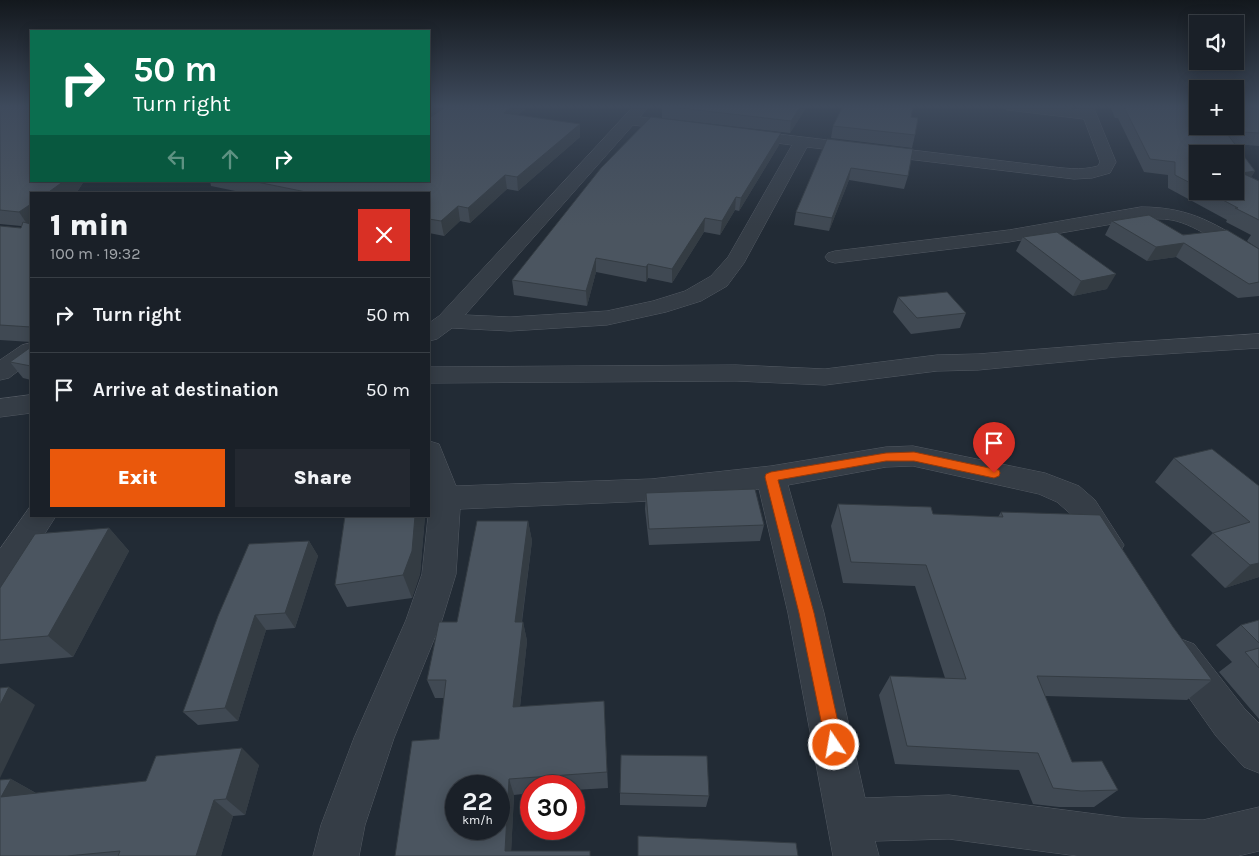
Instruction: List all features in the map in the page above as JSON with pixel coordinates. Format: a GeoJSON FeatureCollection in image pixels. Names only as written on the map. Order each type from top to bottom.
{"type":"FeatureCollection","features":[{"type":"Feature","properties":{"kind":"street"},"geometry":{"type":"LineString","coordinates":[[430,333],[447,321],[605,146]]}},
{"type":"Feature","properties":{"kind":"street"},"geometry":{"type":"LineString","coordinates":[[447,321],[510,324],[607,318],[658,308],[693,296],[719,281],[737,259],[800,146]]}},
{"type":"Feature","properties":{"kind":"street"},"geometry":{"type":"LineString","coordinates":[[835,146],[1045,171],[1092,173],[1104,170],[1108,162],[1102,146]]}},
{"type":"Feature","properties":{"kind":"street"},"geometry":{"type":"LineString","coordinates":[[835,257],[1009,236],[1141,213],[1162,213],[1192,221],[1259,259]]}},
{"type":"Feature","properties":{"kind":"street"},"geometry":{"type":"LineString","coordinates":[[430,375],[736,373],[826,377],[937,363],[978,362],[1116,350],[1259,341]]}},
{"type":"Feature","properties":{"kind":"street"},"geometry":{"type":"LineString","coordinates":[[0,372],[30,351]]}},
{"type":"Feature","properties":{"kind":"street"},"geometry":{"type":"LineString","coordinates":[[0,408],[30,404]]}},
{"type":"Feature","properties":{"kind":"street"},"geometry":{"type":"LineString","coordinates":[[336,856],[343,825],[374,738],[424,620],[439,574],[445,498],[430,454]]}},
{"type":"Feature","properties":{"kind":"street"},"geometry":{"type":"LineString","coordinates":[[445,498],[651,490],[771,477],[886,457],[914,456],[1045,484],[1068,494],[1084,508],[1126,572]]}},
{"type":"Feature","properties":{"kind":"street"},"geometry":{"type":"LineString","coordinates":[[771,477],[806,613],[853,838],[949,817],[1126,840],[1203,842],[1259,829]]}},
{"type":"Feature","properties":{"kind":"street"},"geometry":{"type":"LineString","coordinates":[[0,575],[40,517]]}},
{"type":"Feature","properties":{"kind":"street"},"geometry":{"type":"LineString","coordinates":[[1162,628],[1188,668],[1230,722],[1259,752]]}},
{"type":"Feature","properties":{"kind":"building"},"geometry":{"type":"Polygon","coordinates":[[[0,146],[30,146],[30,182],[63,182],[49,192],[30,192],[30,205],[19,212],[0,210],[0,146]]]}},
{"type":"Feature","properties":{"kind":"building"},"geometry":{"type":"Polygon","coordinates":[[[430,146],[554,146],[517,177],[505,175],[468,208],[458,206],[441,221],[430,219],[430,192],[306,192],[257,182],[430,182],[430,146]]]}},
{"type":"Feature","properties":{"kind":"building"},"geometry":{"type":"Polygon","coordinates":[[[623,146],[773,146],[741,198],[736,197],[722,221],[705,218],[672,269],[648,264],[646,267],[596,258],[586,291],[512,280],[601,168],[623,146]]]}},
{"type":"Feature","properties":{"kind":"building"},"geometry":{"type":"Polygon","coordinates":[[[824,146],[887,146],[913,149],[908,176],[851,168],[832,218],[796,212],[824,146]]]}},
{"type":"Feature","properties":{"kind":"building"},"geometry":{"type":"Polygon","coordinates":[[[1143,146],[1189,146],[1189,182],[1175,175],[1175,162],[1150,159],[1143,146]]]}},
{"type":"Feature","properties":{"kind":"building"},"geometry":{"type":"Polygon","coordinates":[[[1244,156],[1255,171],[1244,173],[1244,156]]]}},
{"type":"Feature","properties":{"kind":"building"},"geometry":{"type":"Polygon","coordinates":[[[1244,174],[1259,181],[1259,220],[1235,208],[1238,208],[1223,200],[1244,200],[1244,174]]]}},
{"type":"Feature","properties":{"kind":"building"},"geometry":{"type":"Polygon","coordinates":[[[1149,215],[1183,235],[1227,230],[1259,249],[1259,282],[1249,284],[1184,243],[1156,247],[1112,221],[1149,215]]]}},
{"type":"Feature","properties":{"kind":"building"},"geometry":{"type":"Polygon","coordinates":[[[23,222],[30,224],[30,327],[0,325],[0,226],[21,228],[23,222]]]}},
{"type":"Feature","properties":{"kind":"building"},"geometry":{"type":"Polygon","coordinates":[[[1057,232],[1116,274],[1081,281],[1023,237],[1057,232]]]}},
{"type":"Feature","properties":{"kind":"building"},"geometry":{"type":"Polygon","coordinates":[[[947,292],[966,313],[917,318],[898,297],[947,292]]]}},
{"type":"Feature","properties":{"kind":"building"},"geometry":{"type":"Polygon","coordinates":[[[30,348],[30,366],[10,362],[30,348]]]}},
{"type":"Feature","properties":{"kind":"building"},"geometry":{"type":"Polygon","coordinates":[[[1212,449],[1259,486],[1259,563],[1250,565],[1213,533],[1250,522],[1174,458],[1212,449]]]}},
{"type":"Feature","properties":{"kind":"building"},"geometry":{"type":"Polygon","coordinates":[[[755,489],[764,525],[649,529],[646,493],[755,489]]]}},
{"type":"Feature","properties":{"kind":"building"},"geometry":{"type":"Polygon","coordinates":[[[838,504],[931,507],[933,514],[1003,517],[1001,512],[1100,515],[1173,627],[1212,680],[1037,676],[1072,762],[1102,761],[1118,790],[1081,791],[1053,788],[1038,753],[907,746],[890,676],[966,679],[926,565],[851,562],[838,504]]]}},
{"type":"Feature","properties":{"kind":"building"},"geometry":{"type":"Polygon","coordinates":[[[345,517],[415,517],[412,551],[403,575],[335,585],[345,517]]]}},
{"type":"Feature","properties":{"kind":"building"},"geometry":{"type":"Polygon","coordinates":[[[477,521],[528,521],[515,622],[523,622],[513,707],[604,701],[607,772],[565,775],[520,775],[520,778],[510,779],[510,775],[445,775],[445,840],[506,840],[505,851],[590,851],[590,856],[395,856],[412,741],[439,739],[446,680],[427,680],[439,622],[457,622],[477,521]]]}},
{"type":"Feature","properties":{"kind":"building"},"geometry":{"type":"Polygon","coordinates":[[[109,528],[48,636],[0,640],[0,588],[35,534],[109,528]]]}},
{"type":"Feature","properties":{"kind":"building"},"geometry":{"type":"Polygon","coordinates":[[[309,541],[285,613],[255,615],[225,708],[183,712],[218,616],[249,544],[309,541]]]}},
{"type":"Feature","properties":{"kind":"building"},"geometry":{"type":"Polygon","coordinates":[[[1259,620],[1259,643],[1241,625],[1259,620]]]}},
{"type":"Feature","properties":{"kind":"building"},"geometry":{"type":"Polygon","coordinates":[[[1259,648],[1259,668],[1245,652],[1259,648]]]}},
{"type":"Feature","properties":{"kind":"building"},"geometry":{"type":"Polygon","coordinates":[[[9,687],[0,705],[0,688],[9,687]]]}},
{"type":"Feature","properties":{"kind":"building"},"geometry":{"type":"Polygon","coordinates":[[[242,748],[226,799],[214,800],[196,856],[118,856],[120,851],[67,856],[0,856],[0,780],[11,779],[1,797],[146,781],[156,756],[242,748]]]}},
{"type":"Feature","properties":{"kind":"building"},"geometry":{"type":"Polygon","coordinates":[[[621,755],[707,756],[709,796],[620,793],[621,755]]]}},
{"type":"Feature","properties":{"kind":"building"},"geometry":{"type":"Polygon","coordinates":[[[638,836],[796,843],[798,856],[638,856],[638,836]]]}},
{"type":"Feature","properties":{"kind":"route"},"geometry":{"type":"LineString","coordinates":[[834,745],[806,613],[771,477],[886,457],[914,456],[994,473]]}}]}
